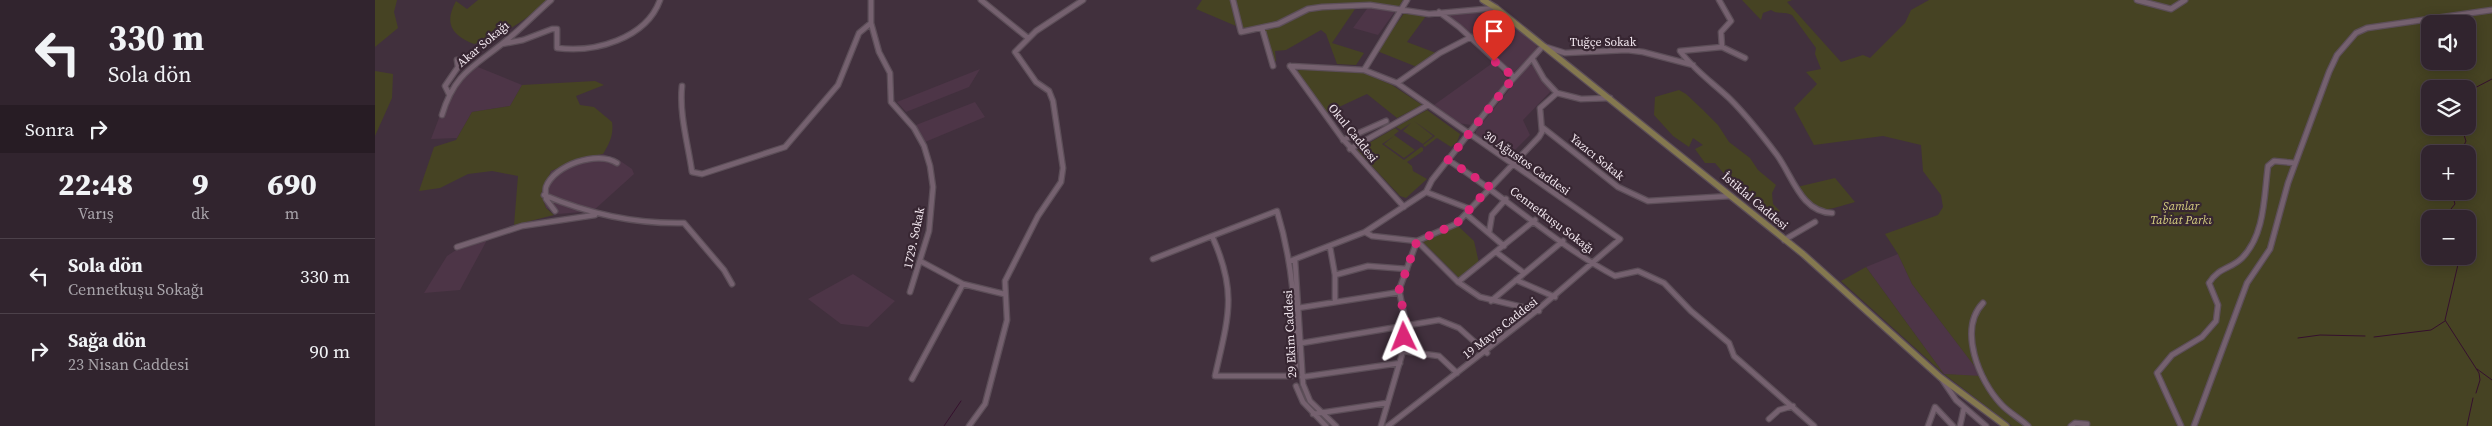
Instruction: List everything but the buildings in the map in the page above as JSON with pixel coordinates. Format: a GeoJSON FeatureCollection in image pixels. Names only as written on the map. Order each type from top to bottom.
{"type":"FeatureCollection","features":[{"type":"Feature","properties":{"kind":"main road","name":"İstiklal Caddesi"},"geometry":{"type":"LineString","coordinates":[[1483,0],[1496,8],[1610,98],[1731,196],[1855,299],[1940,377],[2006,426]]}},
{"type":"Feature","properties":{"kind":"street","name":"Akar Sokağı"},"geometry":{"type":"LineString","coordinates":[[442,115],[449,94],[464,72],[480,57],[502,44],[551,0]]}},
{"type":"Feature","properties":{"kind":"street"},"geometry":{"type":"LineString","coordinates":[[502,44],[526,39],[545,29],[551,28],[557,29],[559,34],[557,48],[582,50],[597,46],[637,30],[659,8],[660,0]]}},
{"type":"Feature","properties":{"kind":"street","name":"1729. Sokak"},"geometry":{"type":"LineString","coordinates":[[871,0],[871,23],[879,52],[890,73],[891,102],[915,129],[931,168],[932,209],[922,262],[910,292]]}},
{"type":"Feature","properties":{"kind":"street"},"geometry":{"type":"LineString","coordinates":[[981,0],[1028,38]]}},
{"type":"Feature","properties":{"kind":"street"},"geometry":{"type":"LineString","coordinates":[[969,426],[985,404],[1007,320],[1004,294],[1005,281],[1038,216],[1061,182],[1063,168],[1053,101],[1049,91],[1036,82],[1015,52],[1028,38],[1083,0]]}},
{"type":"Feature","properties":{"kind":"street"},"geometry":{"type":"LineString","coordinates":[[1233,0],[1241,32],[1278,24],[1300,12],[1315,8],[1370,5],[1425,14],[1496,8]]}},
{"type":"Feature","properties":{"kind":"street"},"geometry":{"type":"LineString","coordinates":[[1364,70],[1407,0]]}},
{"type":"Feature","properties":{"kind":"street"},"geometry":{"type":"LineString","coordinates":[[1719,0],[1731,21],[1721,30],[1720,36],[1723,47]]}},
{"type":"Feature","properties":{"kind":"street"},"geometry":{"type":"LineString","coordinates":[[2137,0],[2171,9],[2185,0]]}},
{"type":"Feature","properties":{"kind":"street"},"geometry":{"type":"LineString","coordinates":[[2194,426],[2247,283],[2270,248],[2295,163],[2337,55],[2356,34],[2367,28],[2492,10]]}},
{"type":"Feature","properties":{"kind":"street"},"geometry":{"type":"LineString","coordinates":[[1439,12],[1471,37],[1486,54],[1514,77]]}},
{"type":"Feature","properties":{"kind":"street"},"geometry":{"type":"LineString","coordinates":[[682,86],[679,105],[686,128],[692,172],[702,174],[785,147],[839,85],[859,33],[871,23]]}},
{"type":"Feature","properties":{"kind":"street"},"geometry":{"type":"LineString","coordinates":[[1262,28],[1273,66]]}},
{"type":"Feature","properties":{"kind":"street"},"geometry":{"type":"LineString","coordinates":[[1397,83],[1440,53],[1471,37]]}},
{"type":"Feature","properties":{"kind":"street"},"geometry":{"type":"LineString","coordinates":[[1292,260],[1365,232],[1426,192],[1432,180],[1468,134],[1514,77],[1543,46]]}},
{"type":"Feature","properties":{"kind":"street","name":"Tuğçe Sokak"},"geometry":{"type":"LineString","coordinates":[[1543,46],[1565,52],[1627,50],[1693,65]]}},
{"type":"Feature","properties":{"kind":"street"},"geometry":{"type":"LineString","coordinates":[[1745,58],[1723,47],[1680,51],[1731,100],[1752,124],[1786,167],[1801,196],[1814,210],[1825,214],[1832,212]]}},
{"type":"Feature","properties":{"kind":"street"},"geometry":{"type":"LineString","coordinates":[[1560,59],[1565,52]]}},
{"type":"Feature","properties":{"kind":"street"},"geometry":{"type":"LineString","coordinates":[[1532,58],[1544,79],[1557,93],[1581,100],[1610,98]]}},
{"type":"Feature","properties":{"kind":"street"},"geometry":{"type":"LineString","coordinates":[[449,94],[445,86],[458,67],[457,60]]}},
{"type":"Feature","properties":{"kind":"street","name":"30 Ağustos Caddesi"},"geometry":{"type":"LineString","coordinates":[[1290,66],[1364,70],[1397,83],[1513,166],[1620,239]]}},
{"type":"Feature","properties":{"kind":"street","name":"Okul Caddesi"},"geometry":{"type":"LineString","coordinates":[[1290,66],[1350,149],[1404,207]]}},
{"type":"Feature","properties":{"kind":"street"},"geometry":{"type":"LineString","coordinates":[[1365,232],[1372,236],[1417,241],[1452,226],[1513,166],[1539,137],[1541,127],[1540,108],[1557,93]]}},
{"type":"Feature","properties":{"kind":"street"},"geometry":{"type":"LineString","coordinates":[[1350,149],[1428,105]]}},
{"type":"Feature","properties":{"kind":"street"},"geometry":{"type":"LineString","coordinates":[[1343,140],[1386,121]]}},
{"type":"Feature","properties":{"kind":"street","name":"Yazıcı Sokak"},"geometry":{"type":"LineString","coordinates":[[1541,127],[1617,187],[1648,201],[1731,196]]}},
{"type":"Feature","properties":{"kind":"street"},"geometry":{"type":"LineString","coordinates":[[555,211],[547,203],[544,196],[551,179],[569,165],[601,157],[612,158],[617,163]]}},
{"type":"Feature","properties":{"kind":"street","name":"Cennetkuşu Sokağı"},"geometry":{"type":"LineString","coordinates":[[1448,160],[1490,187],[1593,264],[1615,276],[1638,271],[1664,283],[1691,311],[1729,343],[1734,356],[1747,366],[1765,385],[1793,406],[1815,426]]}},
{"type":"Feature","properties":{"kind":"street"},"geometry":{"type":"LineString","coordinates":[[2181,426],[2157,373],[2161,365],[2181,348],[2205,336],[2213,328],[2218,307],[2209,283],[2221,267],[2240,260],[2255,240],[2259,230],[2267,166],[2274,161],[2295,163]]}},
{"type":"Feature","properties":{"kind":"street"},"geometry":{"type":"LineString","coordinates":[[1426,192],[1470,209]]}},
{"type":"Feature","properties":{"kind":"street"},"geometry":{"type":"LineString","coordinates":[[544,196],[567,206],[598,214],[659,223],[684,223],[724,270],[732,284]]}},
{"type":"Feature","properties":{"kind":"street"},"geometry":{"type":"LineString","coordinates":[[1489,233],[1492,215],[1506,199]]}},
{"type":"Feature","properties":{"kind":"street","name":"29 Ekim Caddesi"},"geometry":{"type":"LineString","coordinates":[[1299,344],[1297,368],[1294,374],[1287,377],[1215,376],[1226,325],[1229,296],[1225,268],[1211,235],[1277,211],[1292,260],[1302,377],[1306,394],[1320,412],[1335,426]]}},
{"type":"Feature","properties":{"kind":"street"},"geometry":{"type":"LineString","coordinates":[[457,247],[522,226],[598,214]]}},
{"type":"Feature","properties":{"kind":"street"},"geometry":{"type":"LineString","coordinates":[[1466,214],[1504,246]]}},
{"type":"Feature","properties":{"kind":"street"},"geometry":{"type":"LineString","coordinates":[[1458,282],[1535,220]]}},
{"type":"Feature","properties":{"kind":"street"},"geometry":{"type":"LineString","coordinates":[[1784,240],[1815,222]]}},
{"type":"Feature","properties":{"kind":"street"},"geometry":{"type":"LineString","coordinates":[[1153,259],[1211,235]]}},
{"type":"Feature","properties":{"kind":"street","name":"19 Mayıs Caddesi"},"geometry":{"type":"LineString","coordinates":[[1388,426],[1457,373],[1487,353],[1539,311],[1620,239]]}},
{"type":"Feature","properties":{"kind":"street"},"geometry":{"type":"LineString","coordinates":[[1381,426],[1403,351],[1406,324],[1400,292],[1417,241]]}},
{"type":"Feature","properties":{"kind":"street"},"geometry":{"type":"LineString","coordinates":[[1417,241],[1458,282],[1480,297],[1539,311]]}},
{"type":"Feature","properties":{"kind":"street"},"geometry":{"type":"LineString","coordinates":[[1491,300],[1563,241]]}},
{"type":"Feature","properties":{"kind":"street"},"geometry":{"type":"LineString","coordinates":[[1330,247],[1335,275],[1335,301]]}},
{"type":"Feature","properties":{"kind":"street"},"geometry":{"type":"LineString","coordinates":[[1496,252],[1524,273]]}},
{"type":"Feature","properties":{"kind":"street"},"geometry":{"type":"LineString","coordinates":[[922,262],[963,284],[1004,294]]}},
{"type":"Feature","properties":{"kind":"street"},"geometry":{"type":"LineString","coordinates":[[1335,275],[1368,266],[1407,269]]}},
{"type":"Feature","properties":{"kind":"street"},"geometry":{"type":"LineString","coordinates":[[1516,280],[1555,297]]}},
{"type":"Feature","properties":{"kind":"street"},"geometry":{"type":"LineString","coordinates":[[912,379],[963,284]]}},
{"type":"Feature","properties":{"kind":"street"},"geometry":{"type":"LineString","coordinates":[[1297,308],[1400,292]]}},
{"type":"Feature","properties":{"kind":"street"},"geometry":{"type":"LineString","coordinates":[[1983,303],[1976,311],[1972,321],[1974,348],[1985,378],[2000,403],[2028,426]]}},
{"type":"Feature","properties":{"kind":"street"},"geometry":{"type":"LineString","coordinates":[[1299,344],[1406,324],[1445,320],[1462,329],[1487,353]]}},
{"type":"Feature","properties":{"kind":"street"},"geometry":{"type":"LineString","coordinates":[[1403,351],[1439,356],[1457,373]]}},
{"type":"Feature","properties":{"kind":"street"},"geometry":{"type":"LineString","coordinates":[[1302,377],[1400,363]]}},
{"type":"Feature","properties":{"kind":"street"},"geometry":{"type":"LineString","coordinates":[[1940,377],[1947,389],[1964,408],[1986,426]]}},
{"type":"Feature","properties":{"kind":"street","name":"29 Ekim Caddesi"},"geometry":{"type":"LineString","coordinates":[[1296,386],[1303,402],[1326,426]]}},
{"type":"Feature","properties":{"kind":"street"},"geometry":{"type":"LineString","coordinates":[[1313,414],[1387,403]]}},
{"type":"Feature","properties":{"kind":"street"},"geometry":{"type":"LineString","coordinates":[[1769,419],[1779,410],[1793,406]]}},
{"type":"Feature","properties":{"kind":"street"},"geometry":{"type":"LineString","coordinates":[[1928,426],[1935,407],[1953,426]]}},
{"type":"Feature","properties":{"kind":"street"},"geometry":{"type":"LineString","coordinates":[[1960,426],[1964,408]]}},
{"type":"Feature","properties":{"kind":"street"},"geometry":{"type":"LineString","coordinates":[[2071,426],[2075,423],[2087,424]]}},
{"type":"Feature","properties":{"kind":"shaded area"},"geometry":{"type":"Polygon","coordinates":[[[1369,6],[1396,10],[1378,35],[1353,28],[1369,6]]]}},
{"type":"Feature","properties":{"kind":"shaded area"},"geometry":{"type":"Polygon","coordinates":[[[1492,9],[1536,43],[1537,49],[1512,74],[1471,34],[1443,13],[1492,9]]]}},
{"type":"Feature","properties":{"kind":"shaded area"},"geometry":{"type":"Polygon","coordinates":[[[1494,62],[1508,80],[1471,125],[1458,123],[1434,105],[1494,62]]]}},
{"type":"Feature","properties":{"kind":"shaded area"},"geometry":{"type":"Polygon","coordinates":[[[473,65],[522,85],[510,106],[472,112],[457,138],[431,139],[442,110],[473,65]]]}},
{"type":"Feature","properties":{"kind":"shaded area"},"geometry":{"type":"Polygon","coordinates":[[[1533,65],[1541,80],[1551,91],[1523,120],[1530,135],[1508,157],[1476,135],[1476,131],[1528,66],[1533,65]]]}},
{"type":"Feature","properties":{"kind":"shaded area"},"geometry":{"type":"Polygon","coordinates":[[[980,69],[969,87],[906,112],[897,102],[980,69]]]}},
{"type":"Feature","properties":{"kind":"shaded area"},"geometry":{"type":"Polygon","coordinates":[[[975,102],[985,117],[925,142],[916,125],[975,102]]]}},
{"type":"Feature","properties":{"kind":"shaded area"},"geometry":{"type":"Polygon","coordinates":[[[594,154],[603,154],[619,160],[632,169],[634,174],[593,211],[558,214],[546,208],[541,194],[551,171],[564,164],[594,154]]]}},
{"type":"Feature","properties":{"kind":"shaded area"},"geometry":{"type":"Polygon","coordinates":[[[487,240],[460,290],[424,293],[447,256],[456,250],[487,240]]]}},
{"type":"Feature","properties":{"kind":"shaded area"},"geometry":{"type":"Polygon","coordinates":[[[1898,254],[1912,284],[1983,377],[1944,374],[1866,267],[1898,254]]]}},
{"type":"Feature","properties":{"kind":"shaded area"},"geometry":{"type":"Polygon","coordinates":[[[853,274],[895,301],[868,327],[841,324],[808,299],[853,274]]]}},
{"type":"Feature","properties":{"kind":"green space"},"geometry":{"type":"Polygon","coordinates":[[[375,0],[397,0],[394,12],[398,28],[375,47],[375,0]]]}},
{"type":"Feature","properties":{"kind":"green space"},"geometry":{"type":"Polygon","coordinates":[[[478,0],[549,0],[504,32],[474,44],[460,37],[450,22],[452,9],[456,1],[467,9],[478,0]]]}},
{"type":"Feature","properties":{"kind":"green space"},"geometry":{"type":"Polygon","coordinates":[[[1202,0],[1230,0],[1236,26],[1196,9],[1202,0]]]}},
{"type":"Feature","properties":{"kind":"green space"},"geometry":{"type":"Polygon","coordinates":[[[1235,0],[1403,0],[1398,8],[1317,6],[1279,22],[1243,30],[1235,0]]]}},
{"type":"Feature","properties":{"kind":"green space","name":"Şamlar Tabiat Parkı"},"geometry":{"type":"Polygon","coordinates":[[[1742,0],[1792,0],[1787,2],[1841,62],[1863,55],[1870,58],[1905,23],[1911,10],[1929,0],[2492,0],[2492,426],[2012,426],[1944,374],[1982,376],[1912,284],[1898,254],[1885,234],[1938,215],[1943,207],[1941,195],[1923,171],[1921,145],[1883,136],[1814,145],[1794,108],[1817,84],[1806,72],[1821,69],[1815,54],[1816,48],[1792,15],[1771,10],[1763,13],[1761,20],[1742,0]]]}},
{"type":"Feature","properties":{"kind":"green space"},"geometry":{"type":"Polygon","coordinates":[[[1332,8],[1355,9],[1332,43],[1364,53],[1356,65],[1337,64],[1326,34],[1321,30],[1286,50],[1275,51],[1276,61],[1270,62],[1261,30],[1278,26],[1310,10],[1332,8]]]}},
{"type":"Feature","properties":{"kind":"green space"},"geometry":{"type":"Polygon","coordinates":[[[1405,12],[1426,16],[1407,42],[1436,53],[1417,67],[1377,51],[1405,12]]]}},
{"type":"Feature","properties":{"kind":"green space"},"geometry":{"type":"Polygon","coordinates":[[[1301,68],[1361,72],[1392,85],[1422,105],[1397,118],[1367,94],[1326,113],[1297,72],[1301,68]]]}},
{"type":"Feature","properties":{"kind":"green space"},"geometry":{"type":"Polygon","coordinates":[[[375,71],[393,74],[392,98],[375,136],[375,71]]]}},
{"type":"Feature","properties":{"kind":"green space"},"geometry":{"type":"Polygon","coordinates":[[[595,81],[604,85],[576,96],[580,105],[594,107],[612,122],[610,139],[603,154],[585,157],[551,171],[541,194],[546,208],[554,215],[514,225],[518,176],[492,171],[468,174],[440,188],[419,191],[434,147],[456,140],[472,112],[510,106],[522,85],[595,81]]]}},
{"type":"Feature","properties":{"kind":"green space"},"geometry":{"type":"Polygon","coordinates":[[[1679,90],[1703,110],[1718,125],[1729,142],[1750,158],[1758,170],[1776,185],[1772,193],[1773,204],[1780,211],[1774,215],[1735,185],[1715,163],[1705,163],[1695,149],[1703,145],[1693,138],[1689,147],[1673,136],[1654,115],[1655,97],[1679,90]]]}},
{"type":"Feature","properties":{"kind":"green space"},"geometry":{"type":"Polygon","coordinates":[[[1427,110],[1460,134],[1457,142],[1451,147],[1437,138],[1425,147],[1423,145],[1435,136],[1414,121],[1433,136],[1423,144],[1403,131],[1411,123],[1401,130],[1396,127],[1427,110]]]}},
{"type":"Feature","properties":{"kind":"green space"},"geometry":{"type":"Polygon","coordinates":[[[1395,128],[1399,131],[1394,135],[1415,150],[1404,158],[1384,144],[1394,136],[1382,144],[1404,160],[1421,147],[1423,148],[1423,151],[1407,162],[1412,166],[1413,171],[1427,179],[1406,198],[1400,196],[1357,150],[1395,128]]]}},
{"type":"Feature","properties":{"kind":"green space"},"geometry":{"type":"Polygon","coordinates":[[[1835,178],[1855,202],[1835,208],[1821,209],[1811,203],[1797,187],[1835,178]]]}},
{"type":"Feature","properties":{"kind":"green space"},"geometry":{"type":"Polygon","coordinates":[[[1458,226],[1474,241],[1479,263],[1459,278],[1423,242],[1458,226]]]}},
{"type":"Feature","properties":{"kind":"green space"},"geometry":{"type":"Polygon","coordinates":[[[1866,267],[1944,374],[1841,281],[1866,267]]]}},
{"type":"Feature","properties":{"kind":"waterway"},"geometry":{"type":"LineString","coordinates":[[2476,87],[2492,79]]}},
{"type":"Feature","properties":{"kind":"waterway"},"geometry":{"type":"LineString","coordinates":[[2464,135],[2466,141],[2464,145]]}},
{"type":"Feature","properties":{"kind":"waterway"},"geometry":{"type":"LineString","coordinates":[[2451,210],[2455,204],[2454,200]]}},
{"type":"Feature","properties":{"kind":"waterway"},"geometry":{"type":"LineString","coordinates":[[2458,265],[2445,320],[2479,373],[2480,380],[2476,393]]}},
{"type":"Feature","properties":{"kind":"waterway"},"geometry":{"type":"LineString","coordinates":[[2374,337],[2431,330],[2445,321]]}},
{"type":"Feature","properties":{"kind":"waterway"},"geometry":{"type":"LineString","coordinates":[[2298,338],[2320,335],[2365,336]]}},
{"type":"Feature","properties":{"kind":"waterway"},"geometry":{"type":"LineString","coordinates":[[2477,369],[2492,380]]}},
{"type":"Feature","properties":{"kind":"waterway"},"geometry":{"type":"LineString","coordinates":[[2467,426],[2473,398]]}},
{"type":"Feature","properties":{"kind":"waterway"},"geometry":{"type":"LineString","coordinates":[[944,426],[961,401]]}},
{"type":"Feature","properties":{"kind":"route"},"geometry":{"type":"LineString","coordinates":[[1404,337],[1406,324],[1399,290],[1417,241],[1456,224],[1490,187],[1448,160],[1514,77],[1494,61]]}}]}
